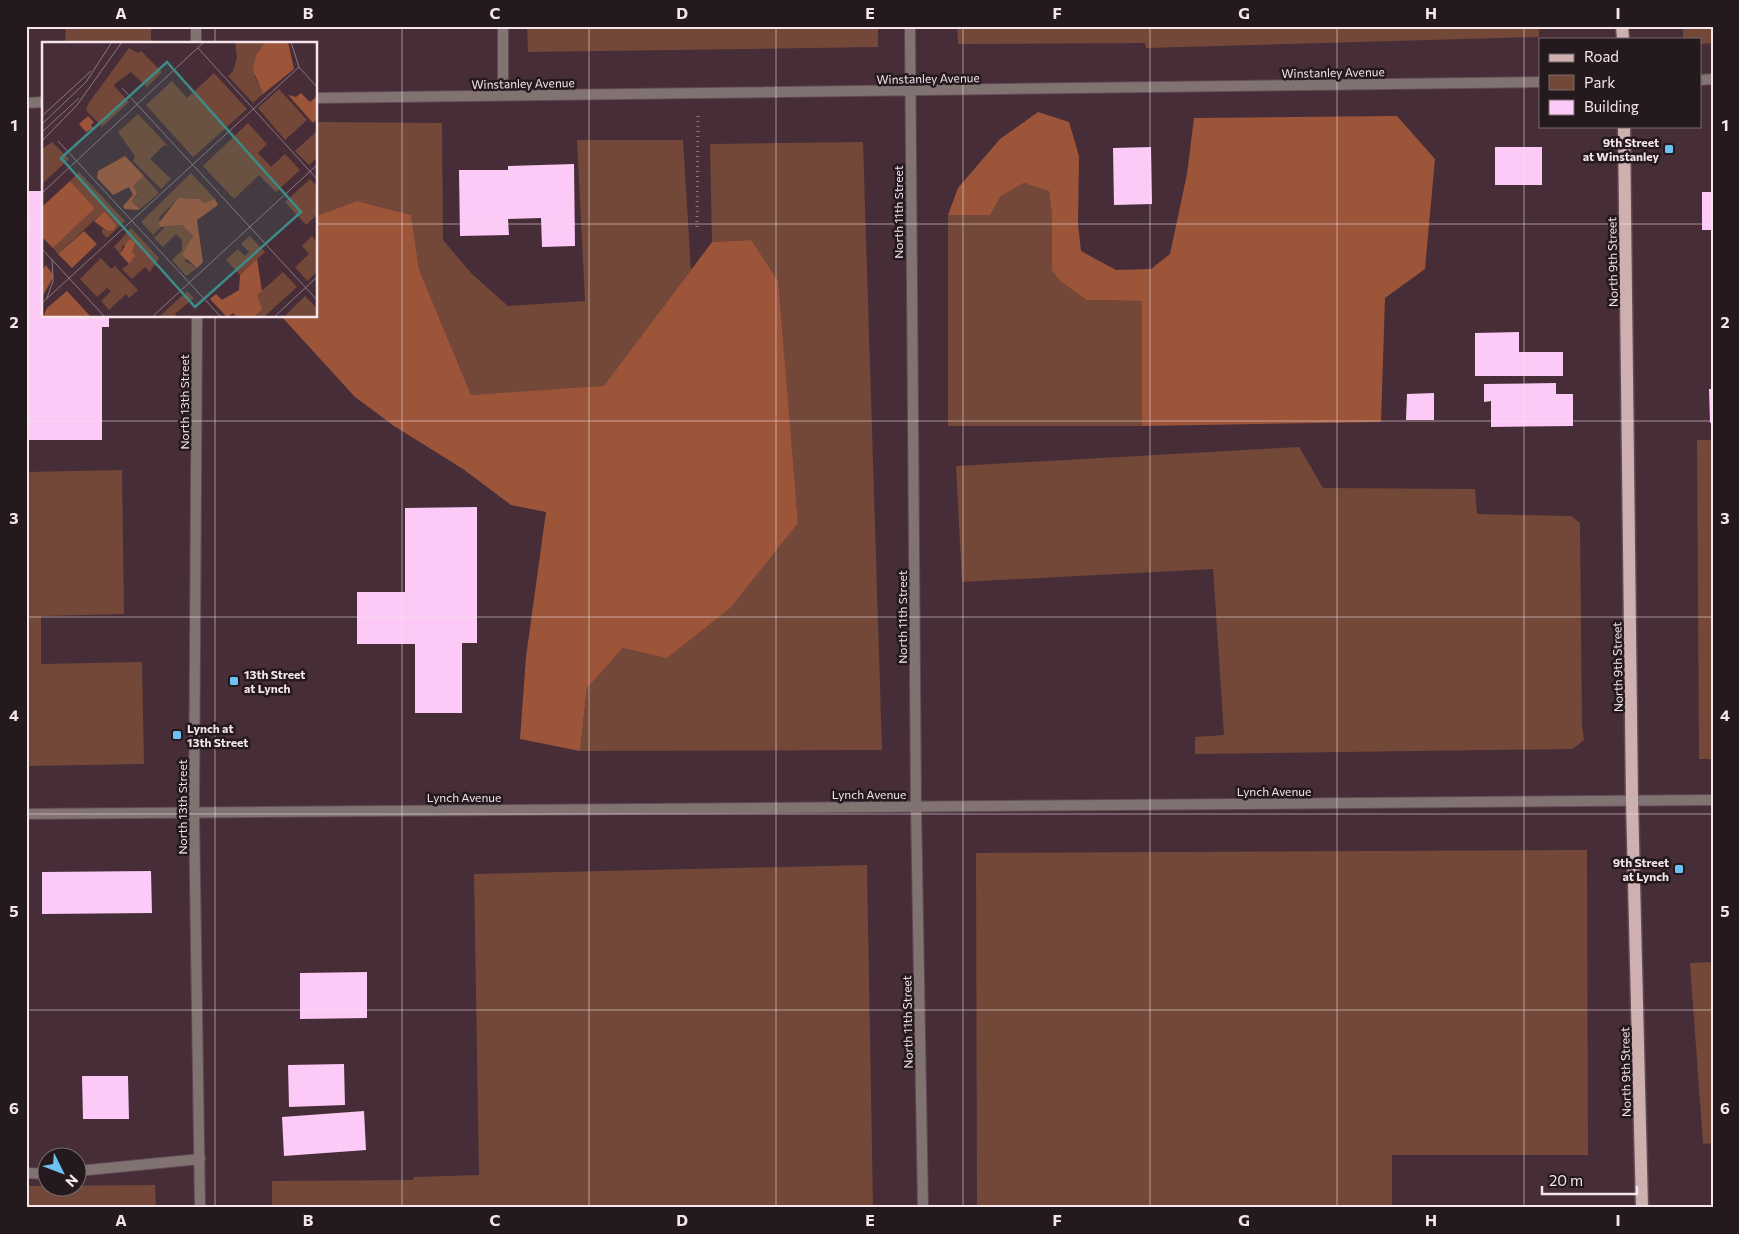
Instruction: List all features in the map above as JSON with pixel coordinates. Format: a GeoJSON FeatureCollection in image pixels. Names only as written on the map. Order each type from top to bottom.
{"type":"FeatureCollection","features":[{"type":"Feature","properties":{"kind":"main road","name":"North 9th Street"},"geometry":{"type":"LineString","coordinates":[[1624,128],[1632,800],[1642,1208]]}},
{"type":"Feature","properties":{"kind":"street"},"geometry":{"type":"LineString","coordinates":[[196,26],[196,42]]}},
{"type":"Feature","properties":{"kind":"street"},"geometry":{"type":"LineString","coordinates":[[503,26],[504,95]]}},
{"type":"Feature","properties":{"kind":"street","name":"North 11th Street"},"geometry":{"type":"LineString","coordinates":[[910,26],[916,806],[924,1208]]}},
{"type":"Feature","properties":{"kind":"street","name":"Winstanley Avenue"},"geometry":{"type":"LineString","coordinates":[[318,98],[1539,82]]}},
{"type":"Feature","properties":{"kind":"street"},"geometry":{"type":"LineString","coordinates":[[26,103],[42,102]]}},
{"type":"Feature","properties":{"kind":"street","name":"North 13th Street"},"geometry":{"type":"LineString","coordinates":[[197,318],[194,812],[200,1208]]}},
{"type":"Feature","properties":{"kind":"street","name":"Lynch Avenue"},"geometry":{"type":"LineString","coordinates":[[26,814],[1713,800]]}},
{"type":"Feature","properties":{"kind":"street"},"geometry":{"type":"LineString","coordinates":[[88,1170],[200,1159]]}},
{"type":"Feature","properties":{"kind":"path"},"geometry":{"type":"LineString","coordinates":[[697,227],[698,93]]}},
{"type":"Feature","properties":{"kind":"green space"},"geometry":{"type":"Polygon","coordinates":[[[66,26],[151,26],[151,42],[65,42],[66,26]]]}},
{"type":"Feature","properties":{"kind":"green space"},"geometry":{"type":"Polygon","coordinates":[[[527,26],[878,26],[878,47],[528,52],[527,26]]]}},
{"type":"Feature","properties":{"kind":"green space"},"geometry":{"type":"Polygon","coordinates":[[[957,26],[1539,26],[1539,37],[1146,48],[1145,43],[958,44],[957,26]]]}},
{"type":"Feature","properties":{"kind":"green space"},"geometry":{"type":"Polygon","coordinates":[[[1683,26],[1713,26],[1713,43],[1702,44],[1702,38],[1683,38],[1683,26]]]}},
{"type":"Feature","properties":{"kind":"green space"},"geometry":{"type":"Polygon","coordinates":[[[318,122],[442,123],[443,240],[472,274],[508,306],[585,301],[577,140],[683,140],[691,270],[604,387],[471,395],[419,269],[411,215],[357,201],[318,215],[318,122]]]}},
{"type":"Feature","properties":{"kind":"green space"},"geometry":{"type":"Polygon","coordinates":[[[863,142],[882,750],[580,751],[587,688],[623,648],[667,657],[798,523],[789,420],[751,240],[712,242],[710,144],[863,142]]]}},
{"type":"Feature","properties":{"kind":"green space"},"geometry":{"type":"Polygon","coordinates":[[[1024,183],[1049,191],[1052,215],[1087,300],[1142,301],[1142,426],[948,426],[948,215],[990,215],[1001,196],[1024,183]]]}},
{"type":"Feature","properties":{"kind":"green space"},"geometry":{"type":"Polygon","coordinates":[[[1697,440],[1713,440],[1713,759],[1699,759],[1697,440]]]}},
{"type":"Feature","properties":{"kind":"green space"},"geometry":{"type":"Polygon","coordinates":[[[1299,447],[1323,488],[1475,489],[1477,514],[1571,516],[1580,523],[1582,725],[1584,740],[1573,749],[1195,754],[1195,737],[1224,735],[1213,569],[962,582],[956,466],[1299,447]]]}},
{"type":"Feature","properties":{"kind":"green space"},"geometry":{"type":"Polygon","coordinates":[[[122,470],[124,614],[41,616],[41,664],[142,662],[144,764],[26,766],[26,472],[122,470]]]}},
{"type":"Feature","properties":{"kind":"green space"},"geometry":{"type":"Polygon","coordinates":[[[1587,850],[1588,1155],[1392,1155],[1392,1208],[977,1208],[976,853],[1587,850]]]}},
{"type":"Feature","properties":{"kind":"green space"},"geometry":{"type":"Polygon","coordinates":[[[867,865],[873,1208],[272,1208],[272,1181],[413,1180],[414,1177],[479,1175],[474,874],[867,865]]]}},
{"type":"Feature","properties":{"kind":"green space"},"geometry":{"type":"Polygon","coordinates":[[[1713,962],[1713,1143],[1703,1144],[1690,963],[1713,962]]]}},
{"type":"Feature","properties":{"kind":"green space"},"geometry":{"type":"Polygon","coordinates":[[[155,1185],[156,1208],[26,1208],[26,1186],[38,1186],[38,1196],[88,1196],[88,1186],[155,1185]]]}},
{"type":"Feature","properties":{"kind":"shaded area"},"geometry":{"type":"Polygon","coordinates":[[[1038,112],[1069,122],[1079,156],[1078,224],[1081,251],[1116,270],[1151,269],[1170,254],[1187,174],[1194,118],[1397,116],[1435,159],[1425,269],[1385,298],[1381,422],[1142,426],[1142,301],[1087,300],[1059,280],[1052,270],[1052,215],[1049,191],[1024,183],[1001,196],[990,215],[948,215],[958,188],[1000,139],[1038,112]]]}},
{"type":"Feature","properties":{"kind":"shaded area"},"geometry":{"type":"Polygon","coordinates":[[[357,201],[411,215],[419,269],[471,395],[604,386],[712,242],[751,240],[778,281],[798,523],[730,608],[667,658],[623,648],[587,688],[580,751],[520,739],[526,657],[546,512],[511,505],[463,469],[394,426],[355,397],[283,318],[318,318],[318,215],[357,201]]]}},
{"type":"Feature","properties":{"kind":"building"},"geometry":{"type":"Polygon","coordinates":[[[1151,147],[1152,204],[1114,205],[1113,148],[1151,147]]]}},
{"type":"Feature","properties":{"kind":"building"},"geometry":{"type":"Polygon","coordinates":[[[1495,147],[1542,147],[1542,185],[1495,185],[1495,147]]]}},
{"type":"Feature","properties":{"kind":"building"},"geometry":{"type":"Polygon","coordinates":[[[574,164],[575,246],[542,247],[541,218],[508,219],[509,235],[460,236],[459,170],[508,170],[508,166],[574,164]]]}},
{"type":"Feature","properties":{"kind":"building"},"geometry":{"type":"Polygon","coordinates":[[[26,191],[42,191],[42,318],[109,318],[109,327],[102,327],[102,440],[26,440],[26,191]]]}},
{"type":"Feature","properties":{"kind":"building"},"geometry":{"type":"Polygon","coordinates":[[[1702,192],[1713,192],[1713,230],[1702,230],[1702,192]]]}},
{"type":"Feature","properties":{"kind":"building"},"geometry":{"type":"Polygon","coordinates":[[[1519,332],[1519,352],[1563,352],[1563,376],[1475,376],[1475,333],[1519,332]]]}},
{"type":"Feature","properties":{"kind":"building"},"geometry":{"type":"Polygon","coordinates":[[[1556,383],[1556,394],[1573,394],[1573,426],[1491,427],[1491,401],[1484,402],[1484,384],[1556,383]]]}},
{"type":"Feature","properties":{"kind":"building"},"geometry":{"type":"Polygon","coordinates":[[[1709,389],[1713,389],[1713,422],[1710,423],[1709,389]]]}},
{"type":"Feature","properties":{"kind":"building"},"geometry":{"type":"Polygon","coordinates":[[[1434,393],[1434,420],[1406,420],[1407,394],[1434,393]]]}},
{"type":"Feature","properties":{"kind":"building"},"geometry":{"type":"Polygon","coordinates":[[[477,507],[477,643],[462,643],[462,713],[415,713],[415,644],[357,644],[357,592],[405,592],[405,508],[477,507]]]}},
{"type":"Feature","properties":{"kind":"building"},"geometry":{"type":"Polygon","coordinates":[[[151,871],[152,913],[42,914],[42,872],[151,871]]]}},
{"type":"Feature","properties":{"kind":"building"},"geometry":{"type":"Polygon","coordinates":[[[367,972],[367,1018],[300,1019],[300,973],[367,972]]]}},
{"type":"Feature","properties":{"kind":"building"},"geometry":{"type":"Polygon","coordinates":[[[344,1064],[345,1105],[289,1107],[288,1065],[344,1064]]]}},
{"type":"Feature","properties":{"kind":"building"},"geometry":{"type":"Polygon","coordinates":[[[82,1076],[128,1076],[129,1119],[83,1119],[82,1076]]]}},
{"type":"Feature","properties":{"kind":"building"},"geometry":{"type":"Polygon","coordinates":[[[364,1111],[366,1150],[284,1156],[282,1117],[364,1111]]]}},
{"type":"Feature","properties":{"kind":"place","name":"9th Street at Winstanley"},"geometry":{"type":"Point","coordinates":[1669,149]}},
{"type":"Feature","properties":{"kind":"place","name":"13th Street at Lynch"},"geometry":{"type":"Point","coordinates":[234,681]}},
{"type":"Feature","properties":{"kind":"place","name":"Lynch at 13th Street"},"geometry":{"type":"Point","coordinates":[177,735]}},
{"type":"Feature","properties":{"kind":"place","name":"9th Street at Lynch"},"geometry":{"type":"Point","coordinates":[1679,869]}}]}
